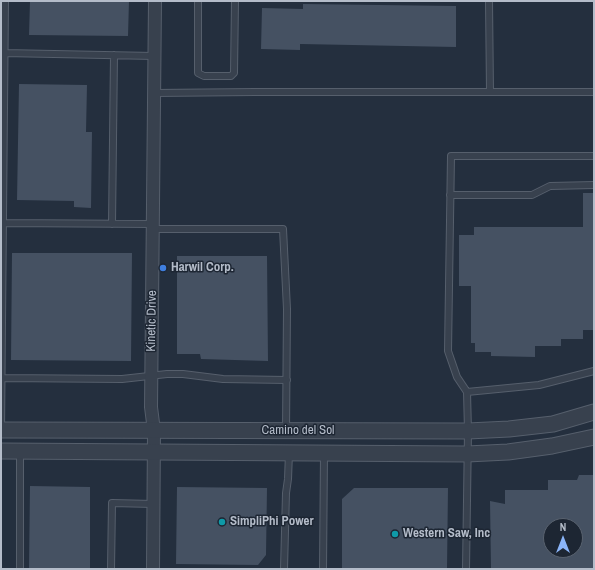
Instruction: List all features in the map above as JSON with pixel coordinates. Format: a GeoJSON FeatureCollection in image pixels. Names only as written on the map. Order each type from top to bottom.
{"type":"FeatureCollection","features":[{"type":"Feature","properties":{"kind":"street","name":"Kinetic Drive"},"geometry":{"type":"LineString","coordinates":[[153,569],[154,430],[151,407],[151,376],[155,1]]}},
{"type":"Feature","properties":{"kind":"street","name":"Camino del Sol"},"geometry":{"type":"LineString","coordinates":[[1,430],[468,431],[509,429],[553,424],[594,412]]}},
{"type":"Feature","properties":{"kind":"street","name":"Camino del Sol"},"geometry":{"type":"LineString","coordinates":[[1,451],[467,454],[508,452],[552,446],[594,437]]}},
{"type":"Feature","properties":{"kind":"lane"},"geometry":{"type":"LineString","coordinates":[[1,430],[5,1]]}},
{"type":"Feature","properties":{"kind":"lane"},"geometry":{"type":"LineString","coordinates":[[198,1],[198,73],[204,76],[231,76],[234,73],[235,1]]}},
{"type":"Feature","properties":{"kind":"lane"},"geometry":{"type":"LineString","coordinates":[[489,1],[490,92]]}},
{"type":"Feature","properties":{"kind":"lane"},"geometry":{"type":"LineString","coordinates":[[4,53],[154,56]]}},
{"type":"Feature","properties":{"kind":"lane"},"geometry":{"type":"LineString","coordinates":[[112,224],[114,55]]}},
{"type":"Feature","properties":{"kind":"lane"},"geometry":{"type":"LineString","coordinates":[[154,93],[594,92]]}},
{"type":"Feature","properties":{"kind":"lane"},"geometry":{"type":"LineString","coordinates":[[466,569],[468,431],[467,392],[457,377],[448,351],[451,156],[594,156]]}},
{"type":"Feature","properties":{"kind":"lane"},"geometry":{"type":"LineString","coordinates":[[450,195],[532,195],[550,186],[594,185]]}},
{"type":"Feature","properties":{"kind":"lane"},"geometry":{"type":"LineString","coordinates":[[3,223],[112,224],[153,227],[283,229],[287,309],[286,430]]}},
{"type":"Feature","properties":{"kind":"lane"},"geometry":{"type":"LineString","coordinates":[[467,392],[539,384],[594,371]]}},
{"type":"Feature","properties":{"kind":"lane"},"geometry":{"type":"LineString","coordinates":[[2,378],[122,379],[183,374],[223,379],[287,380]]}},
{"type":"Feature","properties":{"kind":"lane"},"geometry":{"type":"LineString","coordinates":[[20,451],[20,569]]}},
{"type":"Feature","properties":{"kind":"lane"},"geometry":{"type":"LineString","coordinates":[[324,452],[324,569]]}},
{"type":"Feature","properties":{"kind":"lane"},"geometry":{"type":"LineString","coordinates":[[284,569],[286,493],[289,453]]}},
{"type":"Feature","properties":{"kind":"lane"},"geometry":{"type":"LineString","coordinates":[[111,569],[112,503],[153,504]]}},
{"type":"Feature","properties":{"kind":"building"},"geometry":{"type":"Polygon","coordinates":[[[30,1],[129,1],[128,36],[29,35],[30,1]]]}},
{"type":"Feature","properties":{"kind":"building"},"geometry":{"type":"Polygon","coordinates":[[[303,4],[456,6],[456,47],[300,44],[300,50],[261,49],[262,8],[303,9],[303,4]]]}},
{"type":"Feature","properties":{"kind":"building"},"geometry":{"type":"Polygon","coordinates":[[[19,84],[87,85],[86,132],[92,132],[91,208],[74,207],[74,201],[17,200],[19,84]]]}},
{"type":"Feature","properties":{"kind":"building"},"geometry":{"type":"Polygon","coordinates":[[[583,193],[594,193],[594,330],[583,330],[583,339],[561,339],[561,346],[535,346],[535,357],[491,356],[491,352],[475,352],[475,343],[471,343],[471,286],[459,286],[459,235],[474,235],[474,227],[583,227],[583,193]]]}},
{"type":"Feature","properties":{"kind":"building"},"geometry":{"type":"Polygon","coordinates":[[[12,253],[132,253],[131,361],[11,360],[12,253]]]}},
{"type":"Feature","properties":{"kind":"building"},"geometry":{"type":"Polygon","coordinates":[[[177,256],[267,256],[268,361],[201,359],[200,354],[177,354],[177,256]]]}},
{"type":"Feature","properties":{"kind":"building"},"geometry":{"type":"Polygon","coordinates":[[[579,475],[594,475],[594,569],[491,569],[490,501],[505,504],[505,490],[548,490],[548,480],[577,480],[579,475]]]}},
{"type":"Feature","properties":{"kind":"building"},"geometry":{"type":"Polygon","coordinates":[[[30,486],[90,487],[90,569],[29,569],[30,486]]]}},
{"type":"Feature","properties":{"kind":"building","name":"SimpliPhi Power"},"geometry":{"type":"Polygon","coordinates":[[[177,487],[267,488],[266,555],[258,565],[176,564],[177,487]]]}},
{"type":"Feature","properties":{"kind":"building","name":"Western Saw, Inc"},"geometry":{"type":"Polygon","coordinates":[[[354,488],[448,488],[447,569],[342,569],[342,499],[354,488]]]}},
{"type":"Feature","properties":{"kind":"place","name":"Harwil Corp."},"geometry":{"type":"Point","coordinates":[163,268]}},
{"type":"Feature","properties":{"kind":"place","name":"SimpliPhi Power"},"geometry":{"type":"Point","coordinates":[222,522]}},
{"type":"Feature","properties":{"kind":"place","name":"Western Saw, Inc"},"geometry":{"type":"Point","coordinates":[395,534]}}]}
